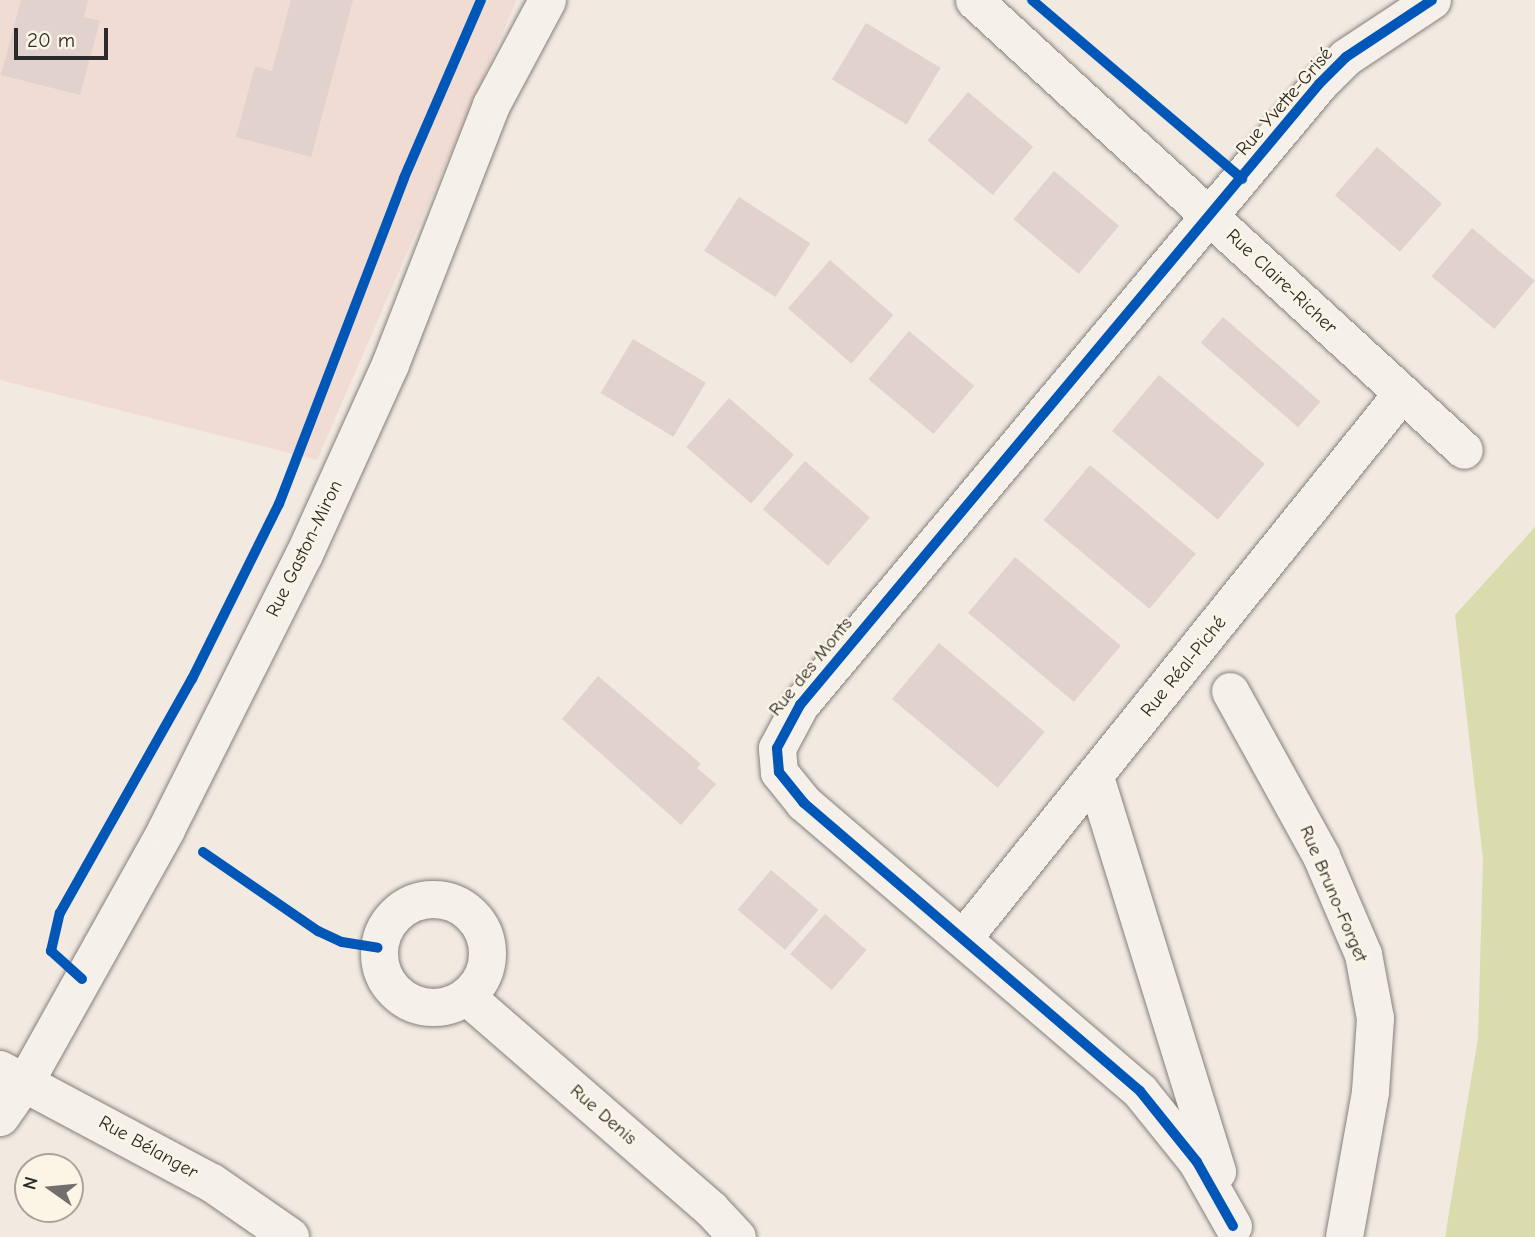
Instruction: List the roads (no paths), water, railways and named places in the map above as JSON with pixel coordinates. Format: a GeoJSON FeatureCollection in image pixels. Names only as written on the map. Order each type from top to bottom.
{"type":"FeatureCollection","features":[{"type":"Feature","properties":{"kind":"street","name":"Rue Gaston-Miron"},"geometry":{"type":"LineString","coordinates":[[0,1117],[13,1075],[166,829],[303,556],[390,365],[491,105],[547,0]]}},
{"type":"Feature","properties":{"kind":"street","name":"Rue Claire-Richer"},"geometry":{"type":"LineString","coordinates":[[974,0],[1464,450]]}},
{"type":"Feature","properties":{"kind":"street","name":"Rue Yvette-Grisé"},"geometry":{"type":"LineString","coordinates":[[1210,217],[1346,57],[1432,0]]}},
{"type":"Feature","properties":{"kind":"street","name":"Rue des Monts"},"geometry":{"type":"LineString","coordinates":[[1210,217],[800,705],[779,738],[779,772],[793,793],[1140,1091],[1197,1162],[1235,1232]]}},
{"type":"Feature","properties":{"kind":"street","name":"Rue Réal-Piché"},"geometry":{"type":"LineString","coordinates":[[963,939],[1402,393]]}},
{"type":"Feature","properties":{"kind":"street","name":"Rue Bruno-Forget"},"geometry":{"type":"LineString","coordinates":[[1230,691],[1321,856],[1363,954],[1375,1018],[1371,1080],[1344,1237]]}},
{"type":"Feature","properties":{"kind":"street","name":"Rue des Monts"},"geometry":{"type":"LineString","coordinates":[[1095,777],[1235,1232]]}},
{"type":"Feature","properties":{"kind":"street","name":"Rue Denis"},"geometry":{"type":"LineString","coordinates":[[466,996],[711,1209],[737,1237]]}},
{"type":"Feature","properties":{"kind":"street","name":"Rue Bélanger"},"geometry":{"type":"LineString","coordinates":[[13,1075],[212,1183],[290,1237]]}}]}
